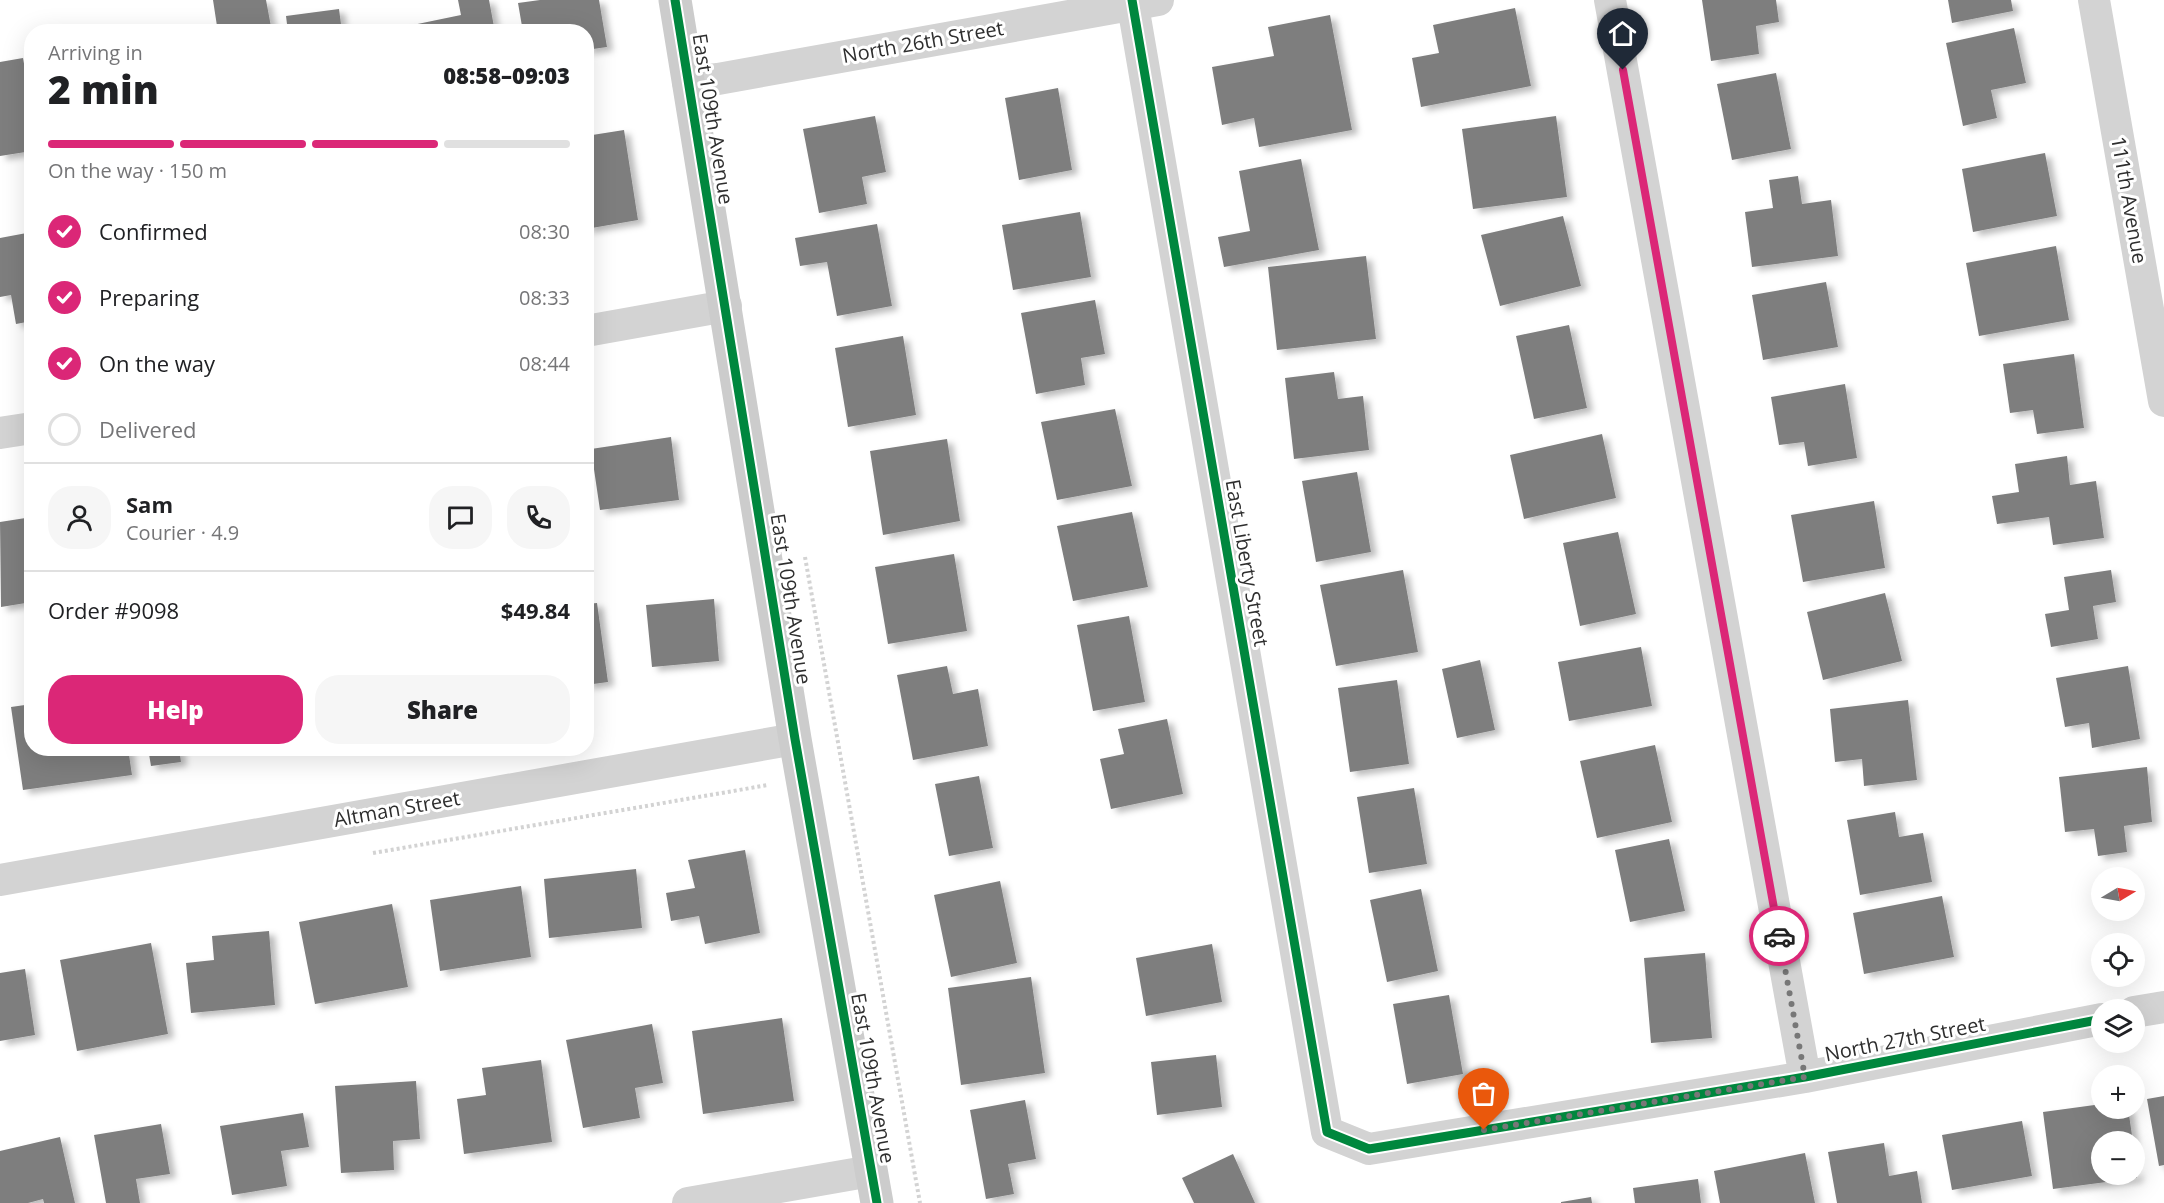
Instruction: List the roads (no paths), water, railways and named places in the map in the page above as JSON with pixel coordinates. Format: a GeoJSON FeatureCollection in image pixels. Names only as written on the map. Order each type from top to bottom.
{"type":"FeatureCollection","features":[{"type":"Feature","properties":{"kind":"street","name":"East 109th Avenue"},"geometry":{"type":"LineString","coordinates":[[675,0],[795,739],[877,1203]]}},
{"type":"Feature","properties":{"kind":"street"},"geometry":{"type":"LineString","coordinates":[[1610,0],[1805,1077]]}},
{"type":"Feature","properties":{"kind":"street","name":"111th Avenue"},"geometry":{"type":"LineString","coordinates":[[2094,0],[2164,401]]}},
{"type":"Feature","properties":{"kind":"street","name":"North 26th Street"},"geometry":{"type":"LineString","coordinates":[[688,82],[730,77],[1141,2]]}},
{"type":"Feature","properties":{"kind":"street","name":"East Liberty Street"},"geometry":{"type":"LineString","coordinates":[[1141,2],[1327,1132]]}},
{"type":"Feature","properties":{"kind":"street"},"geometry":{"type":"LineString","coordinates":[[594,330],[726,306]]}},
{"type":"Feature","properties":{"kind":"street"},"geometry":{"type":"LineString","coordinates":[[0,434],[24,430]]}},
{"type":"Feature","properties":{"kind":"street","name":"Altman Street"},"geometry":{"type":"LineString","coordinates":[[0,880],[795,739]]}},
{"type":"Feature","properties":{"kind":"street"},"geometry":{"type":"LineString","coordinates":[[2145,1010],[2164,1006]]}},
{"type":"Feature","properties":{"kind":"street","name":"North 27th Street"},"geometry":{"type":"LineString","coordinates":[[1327,1132],[1369,1149],[1805,1077],[2091,1021]]}},
{"type":"Feature","properties":{"kind":"street"},"geometry":{"type":"LineString","coordinates":[[688,1203],[871,1171]]}}]}
